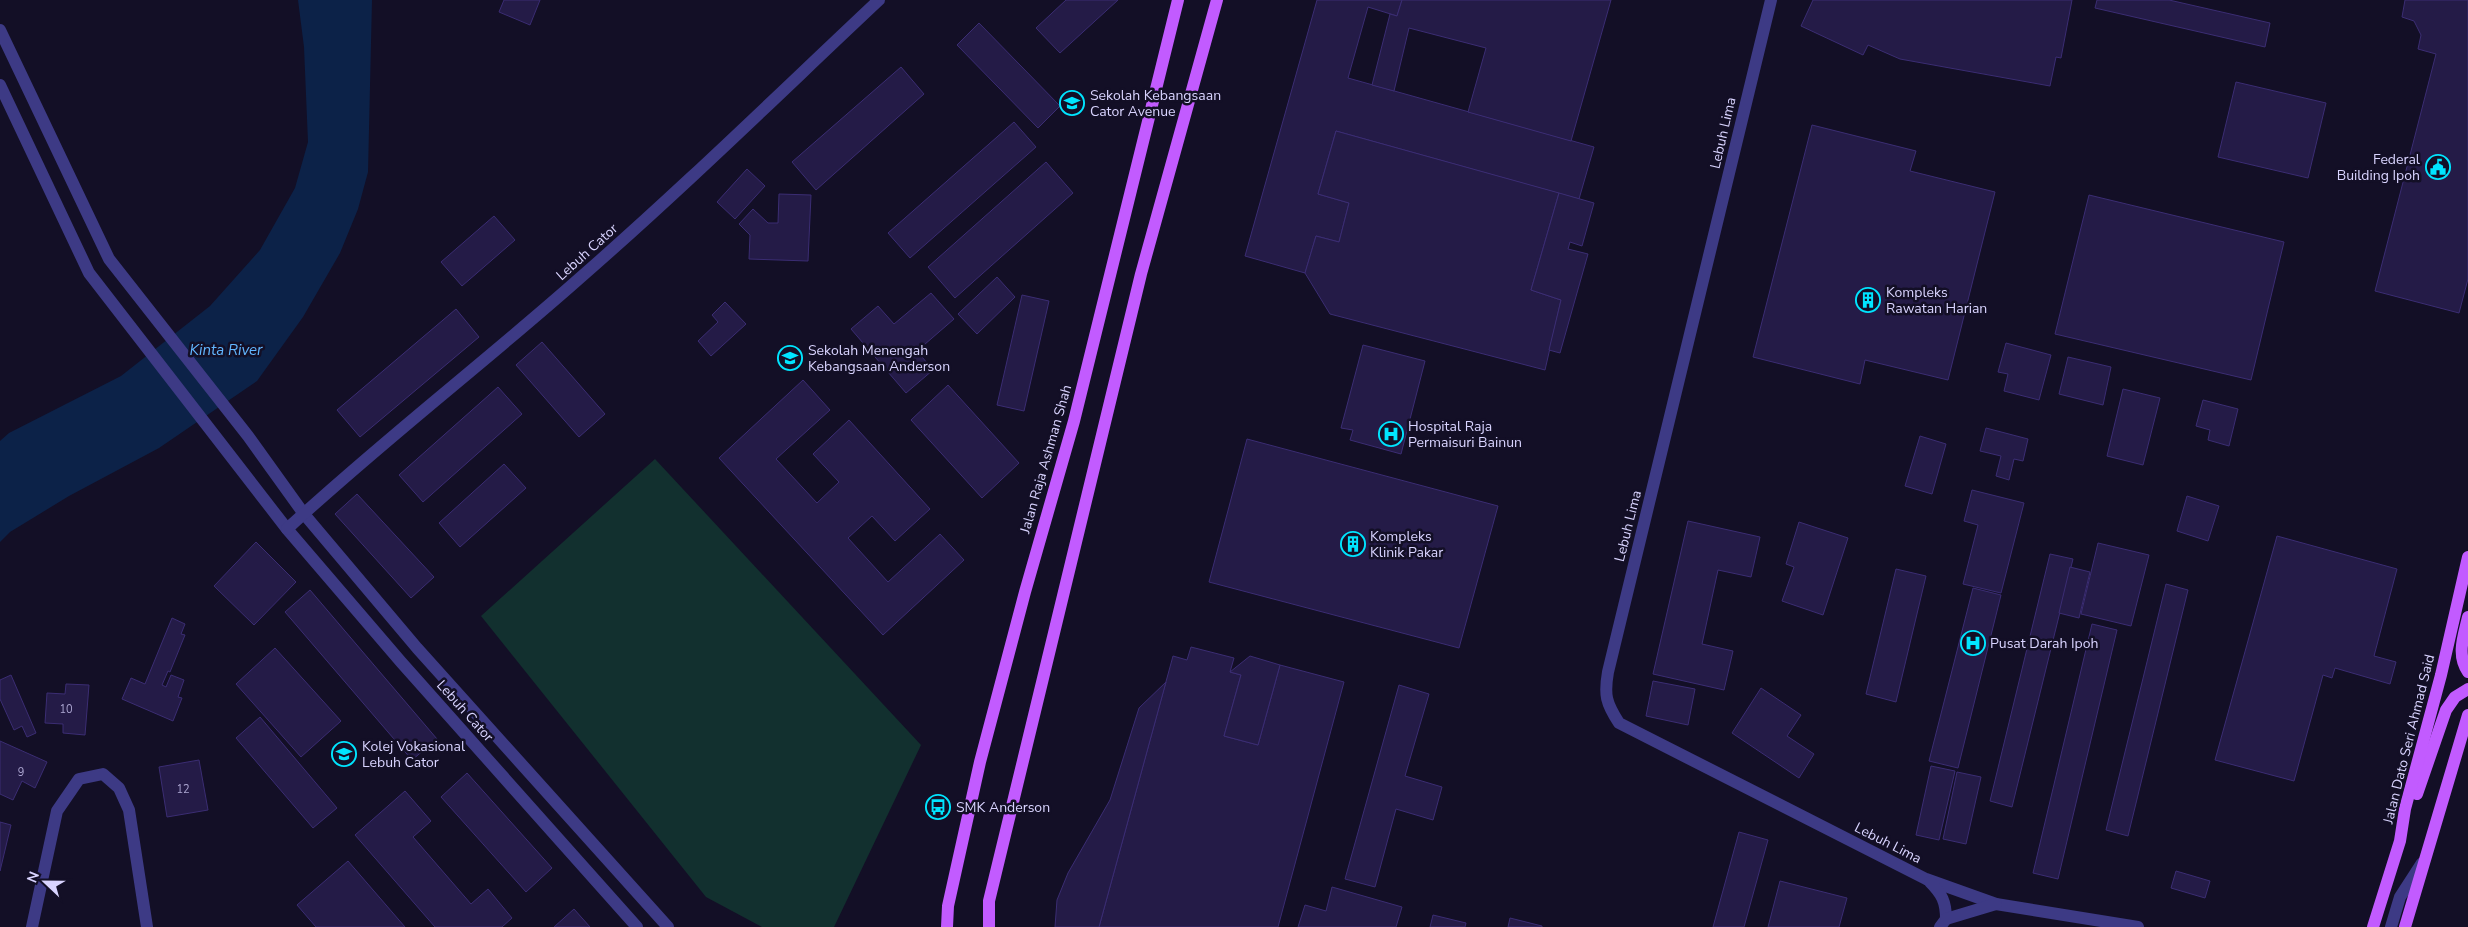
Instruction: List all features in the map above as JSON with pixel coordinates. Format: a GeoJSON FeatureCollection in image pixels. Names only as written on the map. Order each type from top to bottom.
{"type":"FeatureCollection","features":[{"type":"Feature","properties":{"kind":"main road","name":"Jalan Raja Ashman Shah"},"geometry":{"type":"LineString","coordinates":[[948,927],[948,906],[980,762],[1025,592],[1074,421],[1178,0]]}},
{"type":"Feature","properties":{"kind":"main road"},"geometry":{"type":"LineString","coordinates":[[989,927],[988,901],[1066,575],[1141,274],[1217,0]]}},
{"type":"Feature","properties":{"kind":"main road","name":"Jalan Dato Seri Ahmad Said"},"geometry":{"type":"LineString","coordinates":[[2373,927],[2400,841],[2405,809],[2441,675],[2468,557]]}},
{"type":"Feature","properties":{"kind":"main road"},"geometry":{"type":"LineString","coordinates":[[2468,617],[2461,653],[2468,672]]}},
{"type":"Feature","properties":{"kind":"main road"},"geometry":{"type":"LineString","coordinates":[[2400,841],[2446,710],[2455,697],[2468,689]]}},
{"type":"Feature","properties":{"kind":"main road"},"geometry":{"type":"LineString","coordinates":[[2405,927],[2468,715]]}},
{"type":"Feature","properties":{"kind":"street","name":"Lebuh Cator"},"geometry":{"type":"LineString","coordinates":[[637,927],[401,662],[287,529],[449,388],[581,278],[727,145],[879,0]]}},
{"type":"Feature","properties":{"kind":"street","name":"Lebuh Lima"},"geometry":{"type":"LineString","coordinates":[[1770,0],[1608,672],[1605,689],[1608,706],[1620,723],[1926,879],[1996,904],[2138,927]]}},
{"type":"Feature","properties":{"kind":"street"},"geometry":{"type":"LineString","coordinates":[[0,30],[109,259],[248,436],[304,514]]}},
{"type":"Feature","properties":{"kind":"street"},"geometry":{"type":"LineString","coordinates":[[0,85],[89,273],[287,529]]}},
{"type":"Feature","properties":{"kind":"street","name":"Lebuh Cator"},"geometry":{"type":"LineString","coordinates":[[304,514],[417,648],[668,927]]}},
{"type":"Feature","properties":{"kind":"street"},"geometry":{"type":"LineString","coordinates":[[32,927],[56,811],[79,779],[103,774],[119,788],[129,810],[148,927]]}},
{"type":"Feature","properties":{"kind":"street"},"geometry":{"type":"LineString","coordinates":[[2391,927],[2400,897],[2425,859]]}},
{"type":"Feature","properties":{"kind":"street","name":"Lebuh Lima"},"geometry":{"type":"LineString","coordinates":[[1926,879],[1940,892],[1946,903],[1943,923],[1996,904]]}},
{"type":"Feature","properties":{"kind":"green space"},"geometry":{"type":"Polygon","coordinates":[[[655,459],[921,745],[834,927],[762,927],[706,897],[481,616],[655,459]]]}},
{"type":"Feature","properties":{"kind":"water","name":"Kinta River"},"geometry":{"type":"Polygon","coordinates":[[[298,0],[372,0],[368,172],[358,209],[340,253],[303,317],[257,381],[159,448],[69,496],[10,532],[0,542],[0,441],[9,433],[121,376],[210,306],[260,250],[295,188],[308,142],[304,47],[298,0]]]}},
{"type":"Feature","properties":{"kind":"building"},"geometry":{"type":"Polygon","coordinates":[[[504,0],[540,0],[530,25],[499,12],[504,0]]]}},
{"type":"Feature","properties":{"kind":"building"},"geometry":{"type":"Polygon","coordinates":[[[1066,0],[1118,0],[1060,53],[1036,28],[1066,0]]]}},
{"type":"Feature","properties":{"kind":"building"},"geometry":{"type":"Polygon","coordinates":[[[1317,0],[1402,0],[1397,16],[1368,7],[1348,78],[1594,147],[1579,199],[1336,131],[1318,194],[1349,203],[1339,242],[1316,236],[1305,273],[1245,256],[1317,0]]]}},
{"type":"Feature","properties":{"kind":"building"},"geometry":{"type":"Polygon","coordinates":[[[1402,0],[1611,0],[1571,141],[1468,112],[1486,48],[1409,28],[1394,91],[1372,85],[1390,14],[1397,16],[1402,0]]]}},
{"type":"Feature","properties":{"kind":"building"},"geometry":{"type":"Polygon","coordinates":[[[1813,0],[2072,0],[2061,58],[2056,57],[2050,86],[1900,59],[1868,45],[1863,55],[1801,26],[1813,0]]]}},
{"type":"Feature","properties":{"kind":"building"},"geometry":{"type":"Polygon","coordinates":[[[2097,0],[2169,0],[2270,23],[2265,47],[2095,8],[2097,0]]]}},
{"type":"Feature","properties":{"kind":"building","name":"Federal Building Ipoh"},"geometry":{"type":"Polygon","coordinates":[[[2405,0],[2468,0],[2468,279],[2459,313],[2375,291],[2436,54],[2418,49],[2421,35],[2414,21],[2402,17],[2405,0]]]}},
{"type":"Feature","properties":{"kind":"building"},"geometry":{"type":"Polygon","coordinates":[[[979,23],[1060,106],[1038,128],[957,45],[979,23]]]}},
{"type":"Feature","properties":{"kind":"building"},"geometry":{"type":"Polygon","coordinates":[[[901,67],[924,94],[816,190],[792,162],[901,67]]]}},
{"type":"Feature","properties":{"kind":"building"},"geometry":{"type":"Polygon","coordinates":[[[2236,82],[2326,103],[2308,178],[2218,157],[2236,82]]]}},
{"type":"Feature","properties":{"kind":"building"},"geometry":{"type":"Polygon","coordinates":[[[1014,122],[1036,147],[910,258],[888,233],[1014,122]]]}},
{"type":"Feature","properties":{"kind":"building","name":"Kompleks Rawatan Harian"},"geometry":{"type":"Polygon","coordinates":[[[1812,125],[1916,151],[1910,171],[1995,192],[1948,380],[1865,360],[1860,384],[1753,357],[1812,125]]]}},
{"type":"Feature","properties":{"kind":"building"},"geometry":{"type":"Polygon","coordinates":[[[1336,131],[1559,193],[1531,290],[1561,300],[1545,370],[1330,314],[1305,273],[1316,236],[1339,242],[1349,203],[1318,194],[1336,131]]]}},
{"type":"Feature","properties":{"kind":"building"},"geometry":{"type":"Polygon","coordinates":[[[1046,162],[1073,193],[955,298],[928,267],[1046,162]]]}},
{"type":"Feature","properties":{"kind":"building"},"geometry":{"type":"Polygon","coordinates":[[[747,169],[765,186],[735,219],[717,202],[747,169]]]}},
{"type":"Feature","properties":{"kind":"building"},"geometry":{"type":"Polygon","coordinates":[[[1559,193],[1594,203],[1582,246],[1570,242],[1568,249],[1588,254],[1560,353],[1549,350],[1561,300],[1531,290],[1559,193]]]}},
{"type":"Feature","properties":{"kind":"building"},"geometry":{"type":"Polygon","coordinates":[[[779,194],[811,195],[808,261],[749,259],[750,235],[739,224],[753,209],[768,223],[778,223],[779,194]]]}},
{"type":"Feature","properties":{"kind":"building"},"geometry":{"type":"Polygon","coordinates":[[[2089,195],[2284,242],[2251,380],[2055,334],[2089,195]]]}},
{"type":"Feature","properties":{"kind":"building"},"geometry":{"type":"Polygon","coordinates":[[[494,216],[515,240],[462,286],[441,262],[494,216]]]}},
{"type":"Feature","properties":{"kind":"building"},"geometry":{"type":"Polygon","coordinates":[[[997,277],[1015,297],[977,334],[958,314],[997,277]]]}},
{"type":"Feature","properties":{"kind":"building"},"geometry":{"type":"Polygon","coordinates":[[[931,293],[954,319],[917,351],[933,370],[906,393],[851,329],[878,306],[894,324],[931,293]]]}},
{"type":"Feature","properties":{"kind":"building"},"geometry":{"type":"Polygon","coordinates":[[[1022,295],[1049,301],[1024,411],[997,405],[1022,295]]]}},
{"type":"Feature","properties":{"kind":"building"},"geometry":{"type":"Polygon","coordinates":[[[725,302],[746,324],[711,356],[698,341],[718,322],[712,315],[725,302]]]}},
{"type":"Feature","properties":{"kind":"building"},"geometry":{"type":"Polygon","coordinates":[[[456,309],[479,337],[360,437],[337,410],[456,309]]]}},
{"type":"Feature","properties":{"kind":"building"},"geometry":{"type":"Polygon","coordinates":[[[542,342],[605,414],[579,437],[516,365],[542,342]]]}},
{"type":"Feature","properties":{"kind":"building"},"geometry":{"type":"Polygon","coordinates":[[[2006,343],[2051,355],[2039,400],[2004,391],[2008,374],[1998,372],[2006,343]]]}},
{"type":"Feature","properties":{"kind":"building"},"geometry":{"type":"Polygon","coordinates":[[[1363,345],[1425,361],[1401,454],[1350,440],[1353,430],[1341,428],[1363,345]]]}},
{"type":"Feature","properties":{"kind":"building"},"geometry":{"type":"Polygon","coordinates":[[[2068,357],[2111,367],[2103,405],[2059,394],[2068,357]]]}},
{"type":"Feature","properties":{"kind":"building"},"geometry":{"type":"Polygon","coordinates":[[[803,380],[830,410],[776,459],[817,503],[839,482],[813,454],[849,420],[930,509],[895,541],[872,516],[848,538],[888,582],[940,534],[964,560],[883,635],[719,458],[803,380]]]}},
{"type":"Feature","properties":{"kind":"building"},"geometry":{"type":"Polygon","coordinates":[[[948,385],[1019,463],[982,498],[911,420],[948,385]]]}},
{"type":"Feature","properties":{"kind":"building"},"geometry":{"type":"Polygon","coordinates":[[[498,387],[522,414],[423,502],[399,475],[498,387]]]}},
{"type":"Feature","properties":{"kind":"building"},"geometry":{"type":"Polygon","coordinates":[[[2123,389],[2160,398],[2143,465],[2107,456],[2123,389]]]}},
{"type":"Feature","properties":{"kind":"building"},"geometry":{"type":"Polygon","coordinates":[[[2203,400],[2238,409],[2229,446],[2208,440],[2210,430],[2196,426],[2203,400]]]}},
{"type":"Feature","properties":{"kind":"building"},"geometry":{"type":"Polygon","coordinates":[[[1986,428],[2028,439],[2023,461],[2014,459],[2009,480],[1996,476],[2001,456],[1980,451],[1986,428]]]}},
{"type":"Feature","properties":{"kind":"building"},"geometry":{"type":"Polygon","coordinates":[[[1920,436],[1946,444],[1932,494],[1905,486],[1920,436]]]}},
{"type":"Feature","properties":{"kind":"building","name":"Kompleks Klinik Pakar"},"geometry":{"type":"Polygon","coordinates":[[[1247,439],[1498,506],[1459,648],[1209,582],[1247,439]]]}},
{"type":"Feature","properties":{"kind":"building"},"geometry":{"type":"Polygon","coordinates":[[[504,464],[526,488],[460,547],[439,523],[504,464]]]}},
{"type":"Feature","properties":{"kind":"building"},"geometry":{"type":"Polygon","coordinates":[[[1972,490],[2024,503],[2001,593],[1963,584],[1978,525],[1964,521],[1972,490]]]}},
{"type":"Feature","properties":{"kind":"building"},"geometry":{"type":"Polygon","coordinates":[[[357,494],[434,577],[411,598],[335,514],[357,494]]]}},
{"type":"Feature","properties":{"kind":"building"},"geometry":{"type":"Polygon","coordinates":[[[2187,496],[2219,506],[2208,541],[2177,531],[2187,496]]]}},
{"type":"Feature","properties":{"kind":"building"},"geometry":{"type":"Polygon","coordinates":[[[1688,521],[1760,537],[1751,577],[1718,570],[1702,644],[1733,651],[1724,690],[1653,674],[1688,521]]]}},
{"type":"Feature","properties":{"kind":"building"},"geometry":{"type":"Polygon","coordinates":[[[1799,522],[1848,538],[1823,615],[1782,601],[1794,567],[1786,564],[1799,522]]]}},
{"type":"Feature","properties":{"kind":"building"},"geometry":{"type":"Polygon","coordinates":[[[2277,536],[2397,569],[2374,656],[2396,662],[2390,684],[2335,668],[2332,678],[2323,675],[2294,781],[2215,760],[2277,536]]]}},
{"type":"Feature","properties":{"kind":"building"},"geometry":{"type":"Polygon","coordinates":[[[256,542],[296,582],[254,625],[214,586],[256,542]]]}},
{"type":"Feature","properties":{"kind":"building"},"geometry":{"type":"Polygon","coordinates":[[[2098,543],[2149,555],[2131,626],[2081,614],[2098,543]]]}},
{"type":"Feature","properties":{"kind":"building"},"geometry":{"type":"Polygon","coordinates":[[[2050,554],[2073,559],[2012,807],[1990,801],[2050,554]]]}},
{"type":"Feature","properties":{"kind":"building"},"geometry":{"type":"Polygon","coordinates":[[[2070,567],[2090,572],[2079,618],[2059,613],[2070,567]]]}},
{"type":"Feature","properties":{"kind":"building"},"geometry":{"type":"Polygon","coordinates":[[[1896,569],[1926,576],[1896,702],[1866,694],[1896,569]]]}},
{"type":"Feature","properties":{"kind":"building"},"geometry":{"type":"Polygon","coordinates":[[[2166,584],[2188,590],[2128,836],[2106,830],[2166,584]]]}},
{"type":"Feature","properties":{"kind":"building"},"geometry":{"type":"Polygon","coordinates":[[[1973,588],[2001,595],[1958,768],[1929,761],[1973,588]]]}},
{"type":"Feature","properties":{"kind":"building"},"geometry":{"type":"Polygon","coordinates":[[[310,590],[437,739],[412,760],[285,612],[310,590]]]}},
{"type":"Feature","properties":{"kind":"building"},"geometry":{"type":"Polygon","coordinates":[[[172,618],[185,624],[181,634],[185,635],[170,672],[168,671],[162,685],[166,687],[171,675],[184,680],[178,697],[182,698],[173,721],[122,699],[131,678],[145,684],[172,618]]]}},
{"type":"Feature","properties":{"kind":"building"},"geometry":{"type":"Polygon","coordinates":[[[2092,624],[2117,630],[2058,879],[2033,873],[2092,624]]]}},
{"type":"Feature","properties":{"kind":"building"},"geometry":{"type":"Polygon","coordinates":[[[1191,647],[1234,658],[1230,672],[1241,675],[1224,736],[1258,745],[1280,665],[1344,682],[1278,927],[1099,927],[1173,656],[1187,660],[1191,647]]]}},
{"type":"Feature","properties":{"kind":"building"},"geometry":{"type":"Polygon","coordinates":[[[275,648],[341,721],[301,757],[236,684],[275,648]]]}},
{"type":"Feature","properties":{"kind":"building"},"geometry":{"type":"Polygon","coordinates":[[[1250,656],[1280,665],[1258,745],[1224,736],[1241,675],[1230,672],[1250,656]]]}},
{"type":"Feature","properties":{"kind":"building"},"geometry":{"type":"Polygon","coordinates":[[[11,675],[36,733],[27,737],[22,726],[14,730],[0,699],[0,680],[11,675]]]}},
{"type":"Feature","properties":{"kind":"building"},"geometry":{"type":"Polygon","coordinates":[[[1653,681],[1695,689],[1688,725],[1646,716],[1653,681]]]}},
{"type":"Feature","properties":{"kind":"building"},"geometry":{"type":"Polygon","coordinates":[[[1166,682],[1099,927],[1055,927],[1057,900],[1068,873],[1110,800],[1139,708],[1166,682]]]}},
{"type":"Feature","properties":{"kind":"building"},"geometry":{"type":"Polygon","coordinates":[[[66,684],[89,685],[85,735],[63,733],[63,724],[45,723],[47,693],[65,694],[66,684]]]}},
{"type":"Feature","properties":{"kind":"building"},"geometry":{"type":"Polygon","coordinates":[[[1399,685],[1429,694],[1405,776],[1442,787],[1433,820],[1396,809],[1375,887],[1345,879],[1399,685]]]}},
{"type":"Feature","properties":{"kind":"building"},"geometry":{"type":"Polygon","coordinates":[[[1761,688],[1801,715],[1787,736],[1814,754],[1799,778],[1732,733],[1761,688]]]}},
{"type":"Feature","properties":{"kind":"building"},"geometry":{"type":"Polygon","coordinates":[[[260,717],[337,808],[313,828],[236,738],[260,717]]]}},
{"type":"Feature","properties":{"kind":"building"},"geometry":{"type":"Polygon","coordinates":[[[0,741],[47,762],[35,788],[22,781],[13,800],[0,794],[0,741]]]}},
{"type":"Feature","properties":{"kind":"building"},"geometry":{"type":"Polygon","coordinates":[[[199,760],[208,810],[167,817],[159,767],[199,760]]]}},
{"type":"Feature","properties":{"kind":"building"},"geometry":{"type":"Polygon","coordinates":[[[1931,766],[1955,771],[1939,840],[1916,835],[1931,766]]]}},
{"type":"Feature","properties":{"kind":"building"},"geometry":{"type":"Polygon","coordinates":[[[1957,772],[1981,777],[1966,844],[1943,839],[1957,772]]]}},
{"type":"Feature","properties":{"kind":"building"},"geometry":{"type":"Polygon","coordinates":[[[467,773],[552,868],[526,892],[441,797],[467,773]]]}},
{"type":"Feature","properties":{"kind":"building"},"geometry":{"type":"Polygon","coordinates":[[[405,791],[431,821],[413,837],[471,904],[488,889],[512,918],[502,927],[435,927],[355,835],[405,791]]]}},
{"type":"Feature","properties":{"kind":"building"},"geometry":{"type":"Polygon","coordinates":[[[0,822],[11,825],[0,871],[0,822]]]}},
{"type":"Feature","properties":{"kind":"building"},"geometry":{"type":"Polygon","coordinates":[[[1739,832],[1768,840],[1744,927],[1713,927],[1739,832]]]}},
{"type":"Feature","properties":{"kind":"building"},"geometry":{"type":"Polygon","coordinates":[[[348,861],[405,927],[316,927],[297,905],[348,861]]]}},
{"type":"Feature","properties":{"kind":"building"},"geometry":{"type":"Polygon","coordinates":[[[2176,871],[2210,881],[2205,898],[2171,888],[2176,871]]]}},
{"type":"Feature","properties":{"kind":"building"},"geometry":{"type":"Polygon","coordinates":[[[1780,881],[1847,898],[1839,927],[1768,927],[1780,881]]]}},
{"type":"Feature","properties":{"kind":"building"},"geometry":{"type":"Polygon","coordinates":[[[1332,887],[1402,907],[1396,927],[1298,927],[1305,905],[1326,911],[1332,887]]]}},
{"type":"Feature","properties":{"kind":"building"},"geometry":{"type":"Polygon","coordinates":[[[574,909],[590,927],[554,927],[574,909]]]}},
{"type":"Feature","properties":{"kind":"building"},"geometry":{"type":"Polygon","coordinates":[[[1433,915],[1466,923],[1465,927],[1430,927],[1433,915]]]}},
{"type":"Feature","properties":{"kind":"building"},"geometry":{"type":"Polygon","coordinates":[[[1510,918],[1542,926],[1542,927],[1508,927],[1510,918]]]}},
{"type":"Feature","properties":{"kind":"place","name":"Sekolah Kebangsaan Cator Avenue"},"geometry":{"type":"Point","coordinates":[1072,103]}},
{"type":"Feature","properties":{"kind":"place","name":"Federal Building Ipoh"},"geometry":{"type":"Point","coordinates":[2438,167]}},
{"type":"Feature","properties":{"kind":"place","name":"Kompleks Rawatan Harian"},"geometry":{"type":"Point","coordinates":[1868,300]}},
{"type":"Feature","properties":{"kind":"place","name":"Sekolah Menengah Kebangsaan Anderson"},"geometry":{"type":"Point","coordinates":[790,358]}},
{"type":"Feature","properties":{"kind":"place","name":"Hospital Raja Permaisuri Bainun"},"geometry":{"type":"Point","coordinates":[1391,434]}},
{"type":"Feature","properties":{"kind":"place","name":"Kompleks Klinik Pakar"},"geometry":{"type":"Point","coordinates":[1353,544]}},
{"type":"Feature","properties":{"kind":"place","name":"Pusat Darah Ipoh"},"geometry":{"type":"Point","coordinates":[1973,643]}},
{"type":"Feature","properties":{"kind":"place","name":"Kolej Vokasional Lebuh Cator"},"geometry":{"type":"Point","coordinates":[344,754]}},
{"type":"Feature","properties":{"kind":"place","name":"SMK Anderson"},"geometry":{"type":"Point","coordinates":[938,807]}}]}
